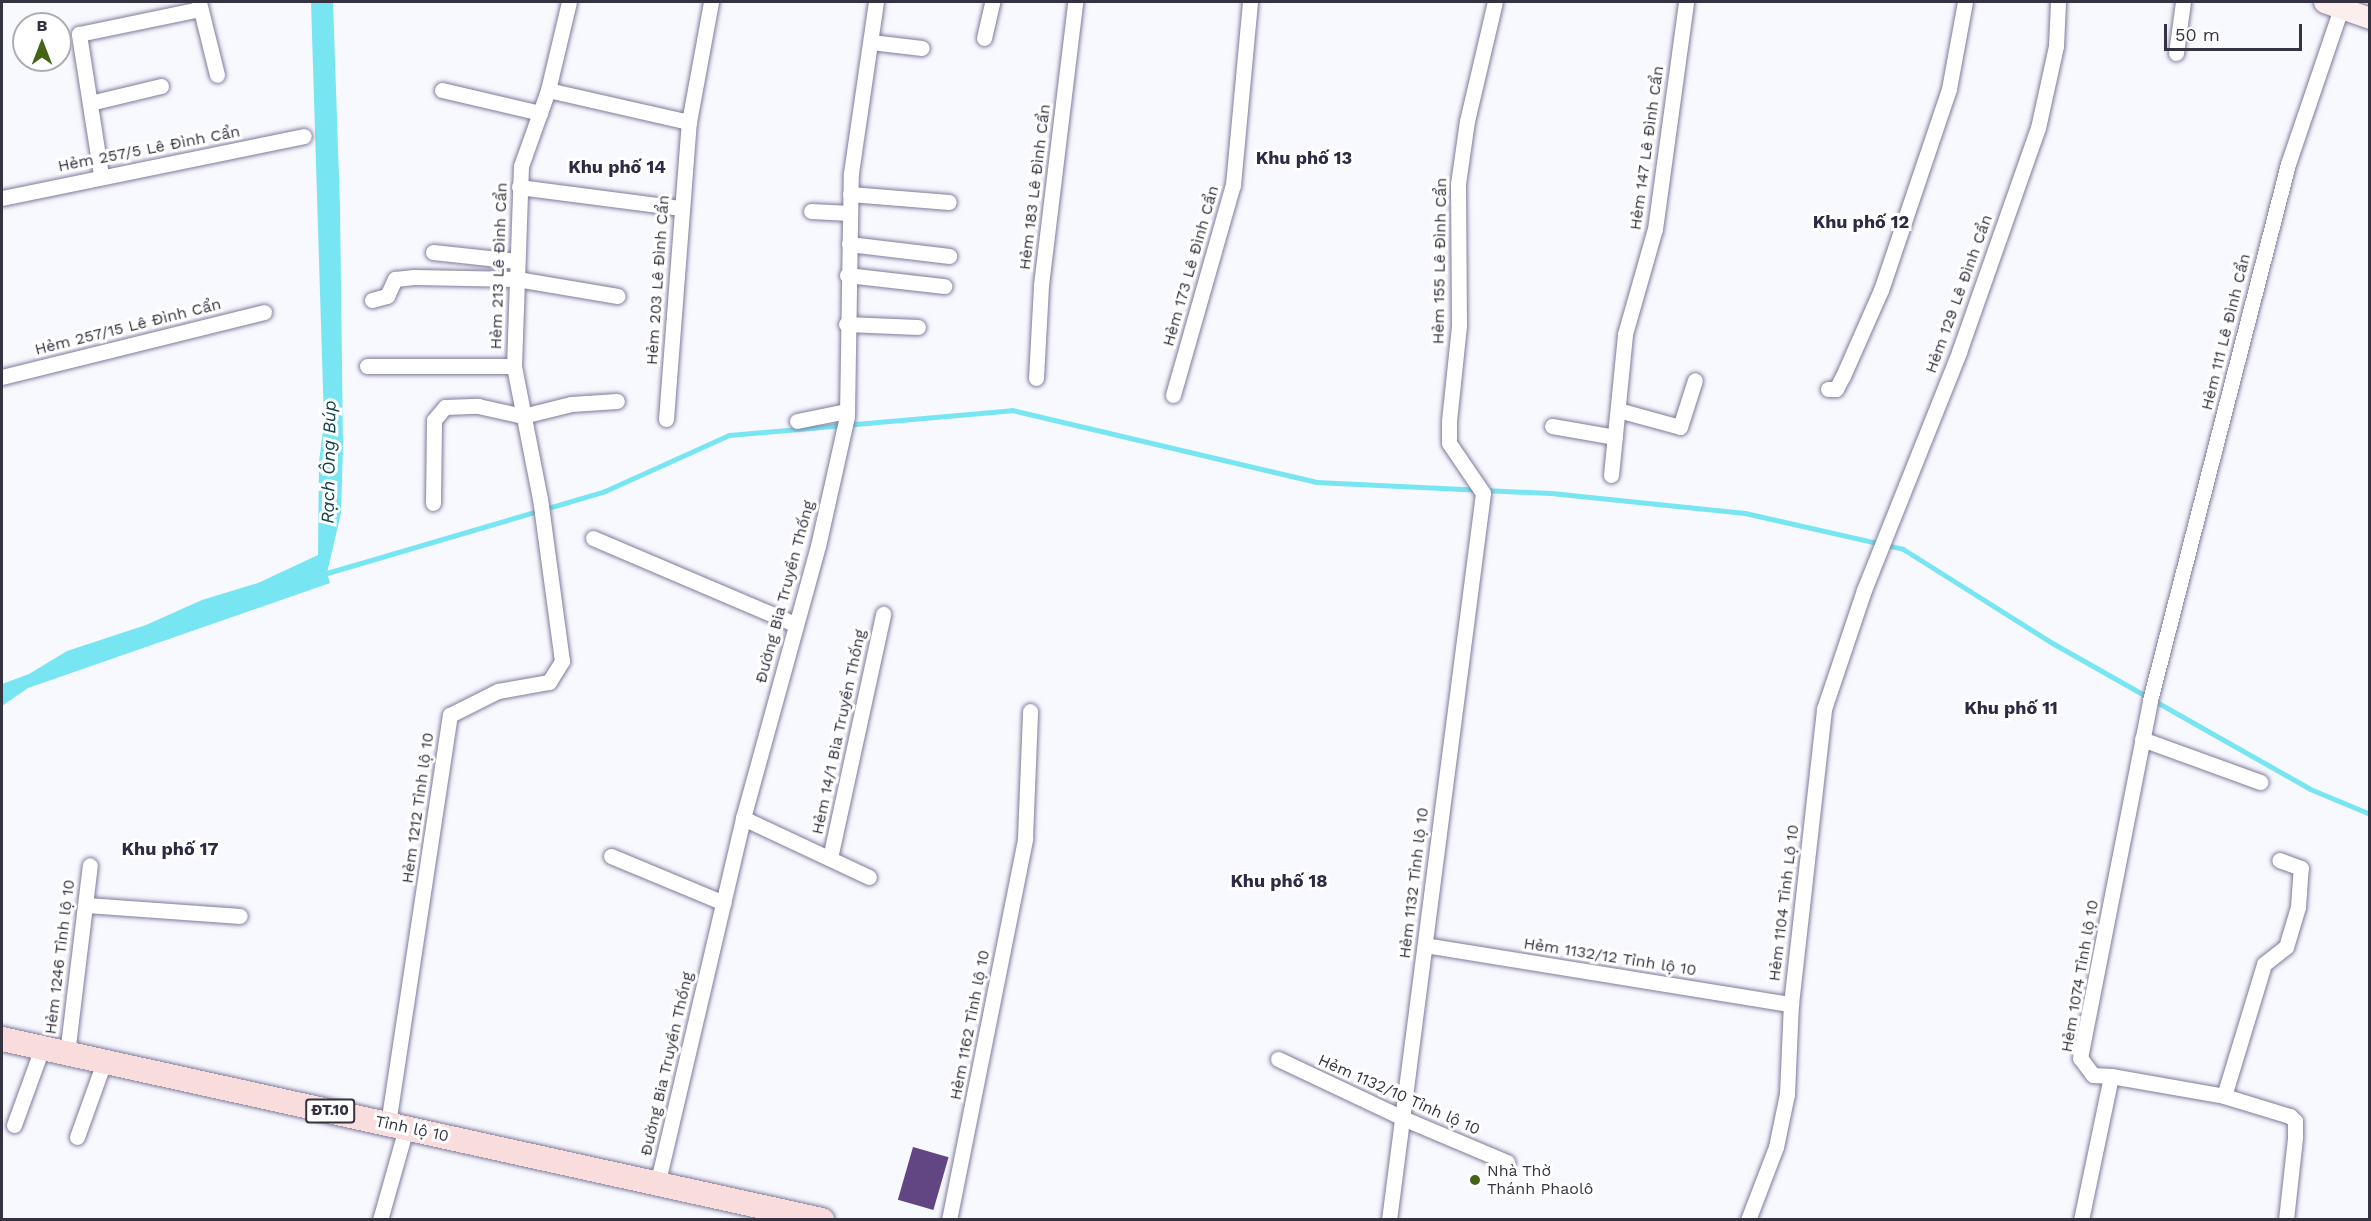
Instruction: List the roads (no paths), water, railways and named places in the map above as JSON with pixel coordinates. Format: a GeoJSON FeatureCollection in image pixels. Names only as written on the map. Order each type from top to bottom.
{"type":"FeatureCollection","features":[{"type":"Feature","properties":{"kind":"main road","name":"Tỉnh lộ 10"},"geometry":{"type":"LineString","coordinates":[[2,1039],[658,1181],[822,1220]]}},
{"type":"Feature","properties":{"kind":"street","name":"Hẻm 213 Lê Đình Cẩn"},"geometry":{"type":"LineString","coordinates":[[540,500],[514,366],[519,187],[521,166],[548,90],[569,2]]}},
{"type":"Feature","properties":{"kind":"street","name":"Hẻm 203 Lê Đình Cẩn"},"geometry":{"type":"LineString","coordinates":[[666,419],[680,208],[689,122],[711,2]]}},
{"type":"Feature","properties":{"kind":"street","name":"Đường Bia Truyền Thống"},"geometry":{"type":"LineString","coordinates":[[658,1181],[743,818],[835,470],[846,414],[850,194],[876,2]]}},
{"type":"Feature","properties":{"kind":"street"},"geometry":{"type":"LineString","coordinates":[[984,38],[992,2]]}},
{"type":"Feature","properties":{"kind":"street","name":"Hẻm 183 Lê Đình Cẩn"},"geometry":{"type":"LineString","coordinates":[[1036,378],[1041,285],[1075,2]]}},
{"type":"Feature","properties":{"kind":"street","name":"Hẻm 173 Lê Đình Cẩn"},"geometry":{"type":"LineString","coordinates":[[1173,396],[1233,185],[1250,2]]}},
{"type":"Feature","properties":{"kind":"street","name":"Hẻm 155 Lê Đình Cẩn"},"geometry":{"type":"LineString","coordinates":[[1478,551],[1483,493],[1463,467],[1449,443],[1449,421],[1459,326],[1458,184],[1467,121],[1495,2]]}},
{"type":"Feature","properties":{"kind":"street","name":"Hẻm 147 Lê Đình Cẩn"},"geometry":{"type":"LineString","coordinates":[[1611,476],[1625,334],[1656,230],[1686,2]]}},
{"type":"Feature","properties":{"kind":"street"},"geometry":{"type":"LineString","coordinates":[[1828,389],[1836,389],[1843,376],[1881,290],[1949,89],[1965,2]]}},
{"type":"Feature","properties":{"kind":"street","name":"Hẻm 129 Lê Đình Cẩn"},"geometry":{"type":"LineString","coordinates":[[1864,590],[1959,352],[2038,128],[2056,46],[2058,2]]}},
{"type":"Feature","properties":{"kind":"street"},"geometry":{"type":"LineString","coordinates":[[2176,53],[2183,2]]}},
{"type":"Feature","properties":{"kind":"street"},"geometry":{"type":"LineString","coordinates":[[101,175],[90,103],[81,65],[78,37],[82,31],[200,5],[217,75]]}},
{"type":"Feature","properties":{"kind":"street"},"geometry":{"type":"LineString","coordinates":[[2332,5],[2370,18]]}},
{"type":"Feature","properties":{"kind":"street","name":"Hẻm 111 Lê Đình Cẩn"},"geometry":{"type":"LineString","coordinates":[[2146,718],[2288,164],[2332,5]]}},
{"type":"Feature","properties":{"kind":"street"},"geometry":{"type":"LineString","coordinates":[[871,42],[922,48]]}},
{"type":"Feature","properties":{"kind":"street"},"geometry":{"type":"LineString","coordinates":[[90,103],[161,86]]}},
{"type":"Feature","properties":{"kind":"street"},"geometry":{"type":"LineString","coordinates":[[441,90],[540,113]]}},
{"type":"Feature","properties":{"kind":"street"},"geometry":{"type":"LineString","coordinates":[[548,90],[689,122]]}},
{"type":"Feature","properties":{"kind":"street","name":"Hẻm 257/5 Lê Đình Cẩn"},"geometry":{"type":"LineString","coordinates":[[2,198],[101,175],[304,136]]}},
{"type":"Feature","properties":{"kind":"street"},"geometry":{"type":"LineString","coordinates":[[519,187],[680,208]]}},
{"type":"Feature","properties":{"kind":"street"},"geometry":{"type":"LineString","coordinates":[[850,194],[948,202]]}},
{"type":"Feature","properties":{"kind":"street"},"geometry":{"type":"LineString","coordinates":[[811,211],[850,213]]}},
{"type":"Feature","properties":{"kind":"street"},"geometry":{"type":"LineString","coordinates":[[849,244],[949,256]]}},
{"type":"Feature","properties":{"kind":"street"},"geometry":{"type":"LineString","coordinates":[[433,252],[517,261]]}},
{"type":"Feature","properties":{"kind":"street"},"geometry":{"type":"LineString","coordinates":[[847,275],[944,286]]}},
{"type":"Feature","properties":{"kind":"street"},"geometry":{"type":"LineString","coordinates":[[372,300],[387,296],[396,279],[517,279],[618,296]]}},
{"type":"Feature","properties":{"kind":"street","name":"Hẻm 257/15 Lê Đình Cẩn"},"geometry":{"type":"LineString","coordinates":[[2,377],[264,312]]}},
{"type":"Feature","properties":{"kind":"street"},"geometry":{"type":"LineString","coordinates":[[846,324],[918,327]]}},
{"type":"Feature","properties":{"kind":"street"},"geometry":{"type":"LineString","coordinates":[[367,366],[514,366]]}},
{"type":"Feature","properties":{"kind":"street"},"geometry":{"type":"LineString","coordinates":[[1618,410],[1680,427],[1695,380]]}},
{"type":"Feature","properties":{"kind":"street"},"geometry":{"type":"LineString","coordinates":[[433,503],[434,420],[445,407],[478,406],[523,416],[571,404],[617,401]]}},
{"type":"Feature","properties":{"kind":"street"},"geometry":{"type":"LineString","coordinates":[[797,421],[846,414]]}},
{"type":"Feature","properties":{"kind":"street"},"geometry":{"type":"LineString","coordinates":[[1552,426],[1615,437]]}},
{"type":"Feature","properties":{"kind":"street","name":"Hẻm 1212 Tỉnh lộ 10"},"geometry":{"type":"LineString","coordinates":[[397,1126],[450,715],[498,691],[549,682],[562,661],[540,500]]}},
{"type":"Feature","properties":{"kind":"street"},"geometry":{"type":"LineString","coordinates":[[593,537],[795,624]]}},
{"type":"Feature","properties":{"kind":"street","name":"Hẻm 1132 Tỉnh lộ 10"},"geometry":{"type":"LineString","coordinates":[[1389,1220],[1405,1119],[1425,945],[1478,551]]}},
{"type":"Feature","properties":{"kind":"street","name":"Hẻm 1104 Tỉnh Lộ 10"},"geometry":{"type":"LineString","coordinates":[[1748,1220],[1776,1147],[1787,1094],[1791,1004],[1824,709],[1864,590]]}},
{"type":"Feature","properties":{"kind":"street","name":"Hẻm 14/1 Bia Truyền Thống"},"geometry":{"type":"LineString","coordinates":[[830,858],[883,614]]}},
{"type":"Feature","properties":{"kind":"street","name":"Hẻm 1162 Tỉnh lộ 10"},"geometry":{"type":"LineString","coordinates":[[949,1220],[1026,838],[1030,711]]}},
{"type":"Feature","properties":{"kind":"street","name":"Hẻm 1074 Tỉnh lộ 10"},"geometry":{"type":"LineString","coordinates":[[2146,718],[2080,1058],[2093,1075],[2111,1076],[2224,1096],[2285,1114],[2295,1121],[2286,1220]]}},
{"type":"Feature","properties":{"kind":"street"},"geometry":{"type":"LineString","coordinates":[[2142,739],[2260,782]]}},
{"type":"Feature","properties":{"kind":"street"},"geometry":{"type":"LineString","coordinates":[[743,818],[868,877]]}},
{"type":"Feature","properties":{"kind":"street"},"geometry":{"type":"LineString","coordinates":[[611,856],[724,903]]}},
{"type":"Feature","properties":{"kind":"street"},"geometry":{"type":"LineString","coordinates":[[2224,1096],[2264,964],[2286,947],[2298,907],[2301,868],[2279,860]]}},
{"type":"Feature","properties":{"kind":"street","name":"Hẻm 1246 Tỉnh lộ 10"},"geometry":{"type":"LineString","coordinates":[[66,1054],[87,906],[90,865]]}},
{"type":"Feature","properties":{"kind":"street"},"geometry":{"type":"LineString","coordinates":[[87,906],[240,915]]}},
{"type":"Feature","properties":{"kind":"street","name":"Hẻm 1132/12 Tỉnh lộ 10"},"geometry":{"type":"LineString","coordinates":[[1425,945],[1791,1004]]}},
{"type":"Feature","properties":{"kind":"street"},"geometry":{"type":"LineString","coordinates":[[14,1125],[42,1048]]}},
{"type":"Feature","properties":{"kind":"street","name":"Hẻm 1132/10 Tỉnh lộ 10"},"geometry":{"type":"LineString","coordinates":[[1278,1059],[1405,1119],[1507,1162]]}},
{"type":"Feature","properties":{"kind":"street"},"geometry":{"type":"LineString","coordinates":[[77,1137],[104,1062]]}},
{"type":"Feature","properties":{"kind":"street"},"geometry":{"type":"LineString","coordinates":[[2081,1220],[2111,1076]]}},
{"type":"Feature","properties":{"kind":"street"},"geometry":{"type":"LineString","coordinates":[[380,1220],[397,1126]]}},
{"type":"Feature","properties":{"kind":"water","name":"Rạch Ông Búp"},"geometry":{"type":"Polygon","coordinates":[[[311,2],[333,2],[340,206],[343,447],[341,513],[327,573],[330,583],[28,688],[2,706],[2,684],[29,674],[67,651],[146,625],[202,600],[258,583],[318,555],[319,462],[324,422],[311,2]]]}},
{"type":"Feature","properties":{"kind":"waterway"},"geometry":{"type":"LineString","coordinates":[[327,573],[605,491],[729,435],[1012,410],[1316,482],[1551,493],[1745,513],[1903,549],[2054,644],[2310,789],[2370,814]]}},
{"type":"Feature","properties":{"kind":"place","name":"Nhà Thờ Thánh Phaolô"},"geometry":{"type":"Point","coordinates":[1475,1180]}},
{"type":"Feature","properties":{"kind":"district","name":"Khu phố 13"},"geometry":{"type":"Point","coordinates":[1304,158]}},
{"type":"Feature","properties":{"kind":"district","name":"Khu phố 14"},"geometry":{"type":"Point","coordinates":[617,167]}},
{"type":"Feature","properties":{"kind":"district","name":"Khu phố 12"},"geometry":{"type":"Point","coordinates":[1861,222]}},
{"type":"Feature","properties":{"kind":"district","name":"Khu phố 11"},"geometry":{"type":"Point","coordinates":[2011,708]}},
{"type":"Feature","properties":{"kind":"district","name":"Khu phố 17"},"geometry":{"type":"Point","coordinates":[170,849]}},
{"type":"Feature","properties":{"kind":"district","name":"Khu phố 18"},"geometry":{"type":"Point","coordinates":[1279,881]}}]}
